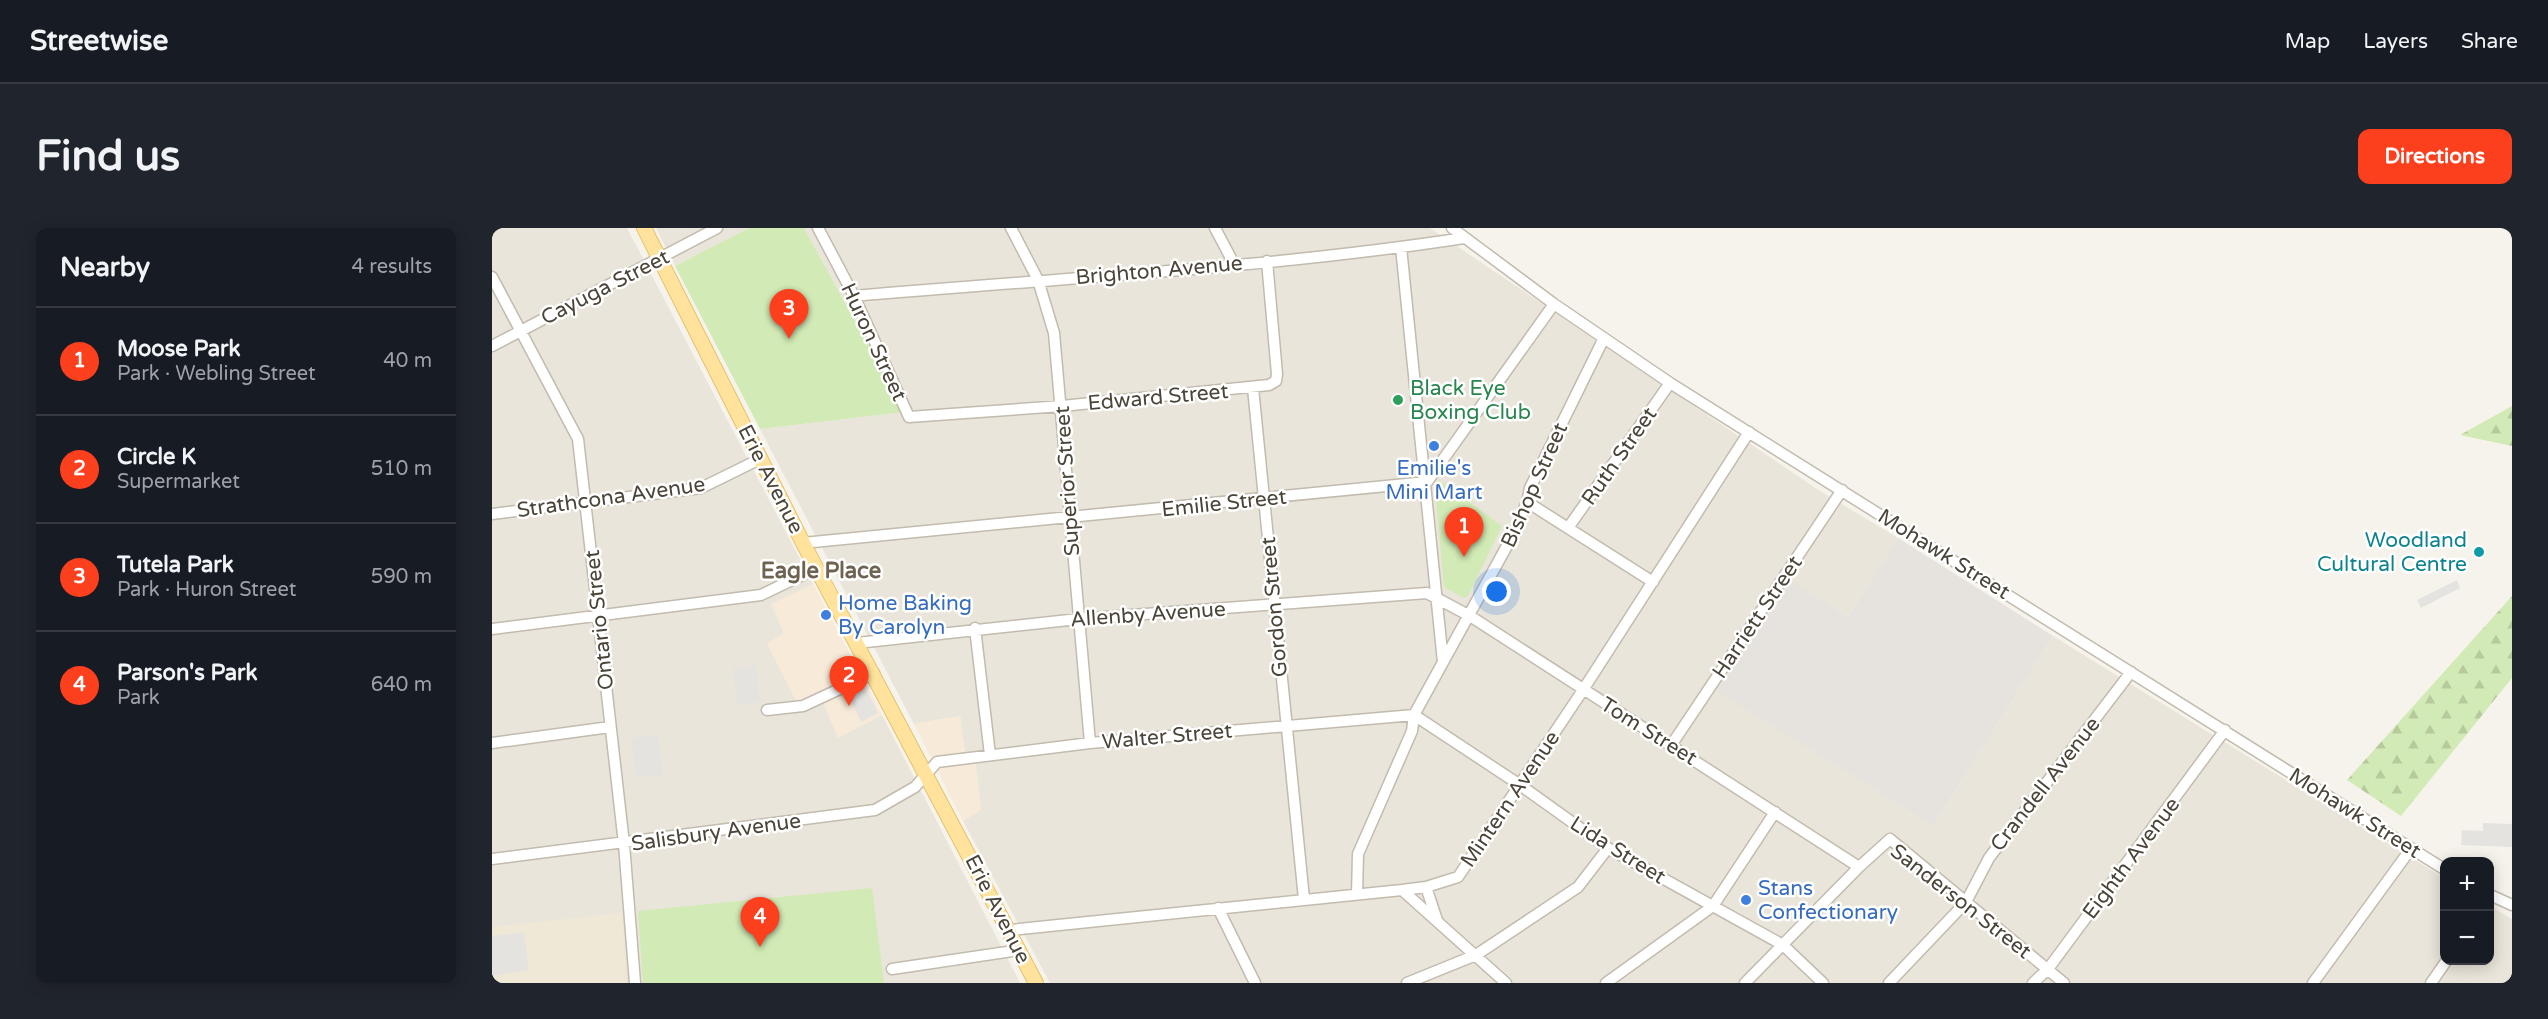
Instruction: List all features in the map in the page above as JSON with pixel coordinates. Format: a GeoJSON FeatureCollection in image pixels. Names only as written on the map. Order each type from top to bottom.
{"type":"FeatureCollection","features":[{"type":"Feature","properties":{"kind":"main road","name":"Erie Avenue"},"geometry":{"type":"LineString","coordinates":[[644,228],[803,543],[874,673],[1036,983]]}},
{"type":"Feature","properties":{"kind":"street","name":"Cayuga Street"},"geometry":{"type":"LineString","coordinates":[[492,346],[717,228]]}},
{"type":"Feature","properties":{"kind":"street","name":"Huron Street"},"geometry":{"type":"LineString","coordinates":[[818,228],[854,296],[909,417],[1062,406]]}},
{"type":"Feature","properties":{"kind":"street","name":"Superior Street"},"geometry":{"type":"LineString","coordinates":[[1011,228],[1038,280],[1054,333],[1090,743]]}},
{"type":"Feature","properties":{"kind":"street"},"geometry":{"type":"LineString","coordinates":[[1215,228],[1234,264]]}},
{"type":"Feature","properties":{"kind":"street","name":"Mohawk Street"},"geometry":{"type":"LineString","coordinates":[[1452,228],[1554,304],[1670,383],[2225,730],[2410,850],[2440,866]]}},
{"type":"Feature","properties":{"kind":"street","name":"Brighton Avenue"},"geometry":{"type":"LineString","coordinates":[[854,296],[1267,261],[1464,238]]}},
{"type":"Feature","properties":{"kind":"street"},"geometry":{"type":"LineString","coordinates":[[1401,247],[1427,482],[1443,663]]}},
{"type":"Feature","properties":{"kind":"street"},"geometry":{"type":"LineString","coordinates":[[1253,388],[1269,385],[1277,377],[1267,261]]}},
{"type":"Feature","properties":{"kind":"street","name":"Ontario Street"},"geometry":{"type":"LineString","coordinates":[[492,277],[578,439],[624,844],[635,983]]}},
{"type":"Feature","properties":{"kind":"street"},"geometry":{"type":"LineString","coordinates":[[1427,482],[1554,304]]}},
{"type":"Feature","properties":{"kind":"street","name":"Bishop Street"},"geometry":{"type":"LineString","coordinates":[[1357,894],[1358,854],[1412,731],[1414,715],[1470,616],[1527,502],[1530,488],[1604,338]]}},
{"type":"Feature","properties":{"kind":"street","name":"Ruth Street"},"geometry":{"type":"LineString","coordinates":[[1568,528],[1670,383]]}},
{"type":"Feature","properties":{"kind":"street","name":"Edward Street"},"geometry":{"type":"LineString","coordinates":[[1062,406],[1253,388]]}},
{"type":"Feature","properties":{"kind":"street","name":"Gordon Street"},"geometry":{"type":"LineString","coordinates":[[1253,388],[1304,899]]}},
{"type":"Feature","properties":{"kind":"street","name":"Mintern Avenue"},"geometry":{"type":"LineString","coordinates":[[1010,930],[1401,890],[1426,887],[1458,877],[1583,690],[1749,432]]}},
{"type":"Feature","properties":{"kind":"street","name":"Strathcona Avenue"},"geometry":{"type":"LineString","coordinates":[[492,514],[701,488],[760,459]]}},
{"type":"Feature","properties":{"kind":"street","name":"Emilie Street"},"geometry":{"type":"LineString","coordinates":[[803,543],[1069,519],[1427,482]]}},
{"type":"Feature","properties":{"kind":"street","name":"Harriett Street"},"geometry":{"type":"LineString","coordinates":[[1672,744],[1842,490]]}},
{"type":"Feature","properties":{"kind":"street"},"geometry":{"type":"LineString","coordinates":[[1527,502],[1653,582]]}},
{"type":"Feature","properties":{"kind":"street"},"geometry":{"type":"LineString","coordinates":[[492,629],[761,595],[817,568]]}},
{"type":"Feature","properties":{"kind":"street","name":"Allenby Avenue"},"geometry":{"type":"LineString","coordinates":[[857,643],[975,628],[1078,619],[1273,606],[1427,592],[1438,598]]}},
{"type":"Feature","properties":{"kind":"street","name":"Tom Street"},"geometry":{"type":"LineString","coordinates":[[1438,598],[1672,744],[1859,867]]}},
{"type":"Feature","properties":{"kind":"street"},"geometry":{"type":"LineString","coordinates":[[975,628],[990,754]]}},
{"type":"Feature","properties":{"kind":"street","name":"Crandell Avenue"},"geometry":{"type":"LineString","coordinates":[[1889,983],[1966,902],[1989,858],[2131,672]]}},
{"type":"Feature","properties":{"kind":"street"},"geometry":{"type":"LineString","coordinates":[[767,710],[803,706],[874,673]]}},
{"type":"Feature","properties":{"kind":"street","name":"Walter Street"},"geometry":{"type":"LineString","coordinates":[[926,772],[937,762],[990,754],[1286,724],[1414,715]]}},
{"type":"Feature","properties":{"kind":"street","name":"Lida Street"},"geometry":{"type":"LineString","coordinates":[[1414,715],[1520,785],[1608,848],[1783,945],[1823,983]]}},
{"type":"Feature","properties":{"kind":"street"},"geometry":{"type":"LineString","coordinates":[[492,743],[610,727]]}},
{"type":"Feature","properties":{"kind":"street","name":"Eighth Avenue"},"geometry":{"type":"LineString","coordinates":[[2033,983],[2048,969],[2225,730]]}},
{"type":"Feature","properties":{"kind":"street","name":"Salisbury Avenue"},"geometry":{"type":"LineString","coordinates":[[492,859],[624,844],[875,810],[915,787],[926,772]]}},
{"type":"Feature","properties":{"kind":"street"},"geometry":{"type":"LineString","coordinates":[[1605,983],[1713,906],[1775,812]]}},
{"type":"Feature","properties":{"kind":"street","name":"Sanderson Street"},"geometry":{"type":"LineString","coordinates":[[1859,867],[1890,839],[2064,983]]}},
{"type":"Feature","properties":{"kind":"street"},"geometry":{"type":"LineString","coordinates":[[1407,983],[1476,956],[1578,887],[1608,848]]}},
{"type":"Feature","properties":{"kind":"street"},"geometry":{"type":"LineString","coordinates":[[2313,983],[2410,850]]}},
{"type":"Feature","properties":{"kind":"street"},"geometry":{"type":"LineString","coordinates":[[1745,983],[1859,867]]}},
{"type":"Feature","properties":{"kind":"street"},"geometry":{"type":"LineString","coordinates":[[1426,887],[1437,921]]}},
{"type":"Feature","properties":{"kind":"street"},"geometry":{"type":"LineString","coordinates":[[1401,890],[1506,983]]}},
{"type":"Feature","properties":{"kind":"street"},"geometry":{"type":"LineString","coordinates":[[2494,899],[2512,905]]}},
{"type":"Feature","properties":{"kind":"street"},"geometry":{"type":"LineString","coordinates":[[1218,908],[1255,983]]}},
{"type":"Feature","properties":{"kind":"street"},"geometry":{"type":"LineString","coordinates":[[892,969],[1020,950]]}},
{"type":"Feature","properties":{"kind":"street"},"geometry":{"type":"LineString","coordinates":[[2431,983],[2444,965]]}},
{"type":"Feature","properties":{"kind":"shaded area"},"geometry":{"type":"Polygon","coordinates":[[[492,228],[627,228],[813,584],[772,605],[784,633],[767,644],[821,697],[838,737],[882,715],[1020,983],[492,983],[492,228]]]}},
{"type":"Feature","properties":{"kind":"shaded area"},"geometry":{"type":"Polygon","coordinates":[[[656,228],[749,228],[675,266],[656,228]]]}},
{"type":"Feature","properties":{"kind":"shaded area"},"geometry":{"type":"Polygon","coordinates":[[[804,228],[1430,228],[1817,489],[1898,538],[1848,617],[1788,580],[1718,691],[1933,826],[2053,636],[2440,876],[2440,965],[2494,965],[2494,908],[2512,919],[2512,983],[1050,983],[963,821],[981,809],[974,752],[965,753],[960,716],[914,724],[760,429],[905,412],[804,228]]]}},
{"type":"Feature","properties":{"kind":"shaded area"},"geometry":{"type":"Polygon","coordinates":[[[1898,538],[2053,636],[1933,826],[1717,691],[1788,579],[1848,617],[1898,538]]]}},
{"type":"Feature","properties":{"kind":"shaded area"},"geometry":{"type":"Polygon","coordinates":[[[2457,580],[2460,588],[2421,608],[2417,600],[2457,580]]]}},
{"type":"Feature","properties":{"kind":"shaded area"},"geometry":{"type":"Polygon","coordinates":[[[813,584],[882,715],[838,738],[821,697],[797,703],[767,644],[784,633],[771,604],[813,584]]]}},
{"type":"Feature","properties":{"kind":"shaded area"},"geometry":{"type":"Polygon","coordinates":[[[756,665],[760,702],[737,705],[733,668],[756,665]]]}},
{"type":"Feature","properties":{"kind":"shaded area"},"geometry":{"type":"Polygon","coordinates":[[[864,686],[878,713],[861,722],[848,695],[864,686]]]}},
{"type":"Feature","properties":{"kind":"shaded area"},"geometry":{"type":"Polygon","coordinates":[[[960,716],[965,753],[974,752],[981,810],[963,821],[914,724],[960,716]]]}},
{"type":"Feature","properties":{"kind":"shaded area"},"geometry":{"type":"Polygon","coordinates":[[[658,735],[663,775],[636,778],[631,738],[658,735]]]}},
{"type":"Feature","properties":{"kind":"shaded area"},"geometry":{"type":"Polygon","coordinates":[[[2483,823],[2512,824],[2512,847],[2461,845],[2462,830],[2483,831],[2483,823]]]}},
{"type":"Feature","properties":{"kind":"shaded area"},"geometry":{"type":"Polygon","coordinates":[[[622,913],[627,983],[492,983],[492,927],[622,913]]]}},
{"type":"Feature","properties":{"kind":"shaded area"},"geometry":{"type":"Polygon","coordinates":[[[524,932],[529,970],[492,976],[492,936],[524,932]]]}},
{"type":"Feature","properties":{"kind":"green space"},"geometry":{"type":"Polygon","coordinates":[[[749,228],[804,228],[905,412],[760,429],[675,266],[749,228]]]}},
{"type":"Feature","properties":{"kind":"green space"},"geometry":{"type":"Polygon","coordinates":[[[2512,406],[2512,446],[2460,435],[2512,406]]]}},
{"type":"Feature","properties":{"kind":"green space"},"geometry":{"type":"Polygon","coordinates":[[[1439,480],[1502,526],[1468,596],[1464,598],[1444,587],[1435,487],[1439,480]]]}},
{"type":"Feature","properties":{"kind":"green space"},"geometry":{"type":"Polygon","coordinates":[[[2512,596],[2512,678],[2401,816],[2347,780],[2512,596]]]}},
{"type":"Feature","properties":{"kind":"green space"},"geometry":{"type":"Polygon","coordinates":[[[872,888],[884,983],[643,983],[638,911],[872,888]]]}},
{"type":"Feature","properties":{"kind":"place","name":"Tutela Park"},"geometry":{"type":"Point","coordinates":[789,339]}},
{"type":"Feature","properties":{"kind":"place","name":"Black Eye Boxing Club"},"geometry":{"type":"Point","coordinates":[1398,400]}},
{"type":"Feature","properties":{"kind":"place","name":"Emilie's Mini Mart"},"geometry":{"type":"Point","coordinates":[1434,446]}},
{"type":"Feature","properties":{"kind":"place","name":"Woodland Cultural Centre"},"geometry":{"type":"Point","coordinates":[2479,552]}},
{"type":"Feature","properties":{"kind":"place","name":"Moose Park"},"geometry":{"type":"Point","coordinates":[1464,557]}},
{"type":"Feature","properties":{"kind":"place","name":"Home Baking By Carolyn"},"geometry":{"type":"Point","coordinates":[826,615]}},
{"type":"Feature","properties":{"kind":"place","name":"Circle K"},"geometry":{"type":"Point","coordinates":[849,706]}},
{"type":"Feature","properties":{"kind":"place","name":"Stans Confectionary"},"geometry":{"type":"Point","coordinates":[1746,900]}},
{"type":"Feature","properties":{"kind":"place","name":"Parson's Park"},"geometry":{"type":"Point","coordinates":[760,947]}},
{"type":"Feature","properties":{"kind":"district","name":"Eagle Place"},"geometry":{"type":"Point","coordinates":[821,570]}}]}
